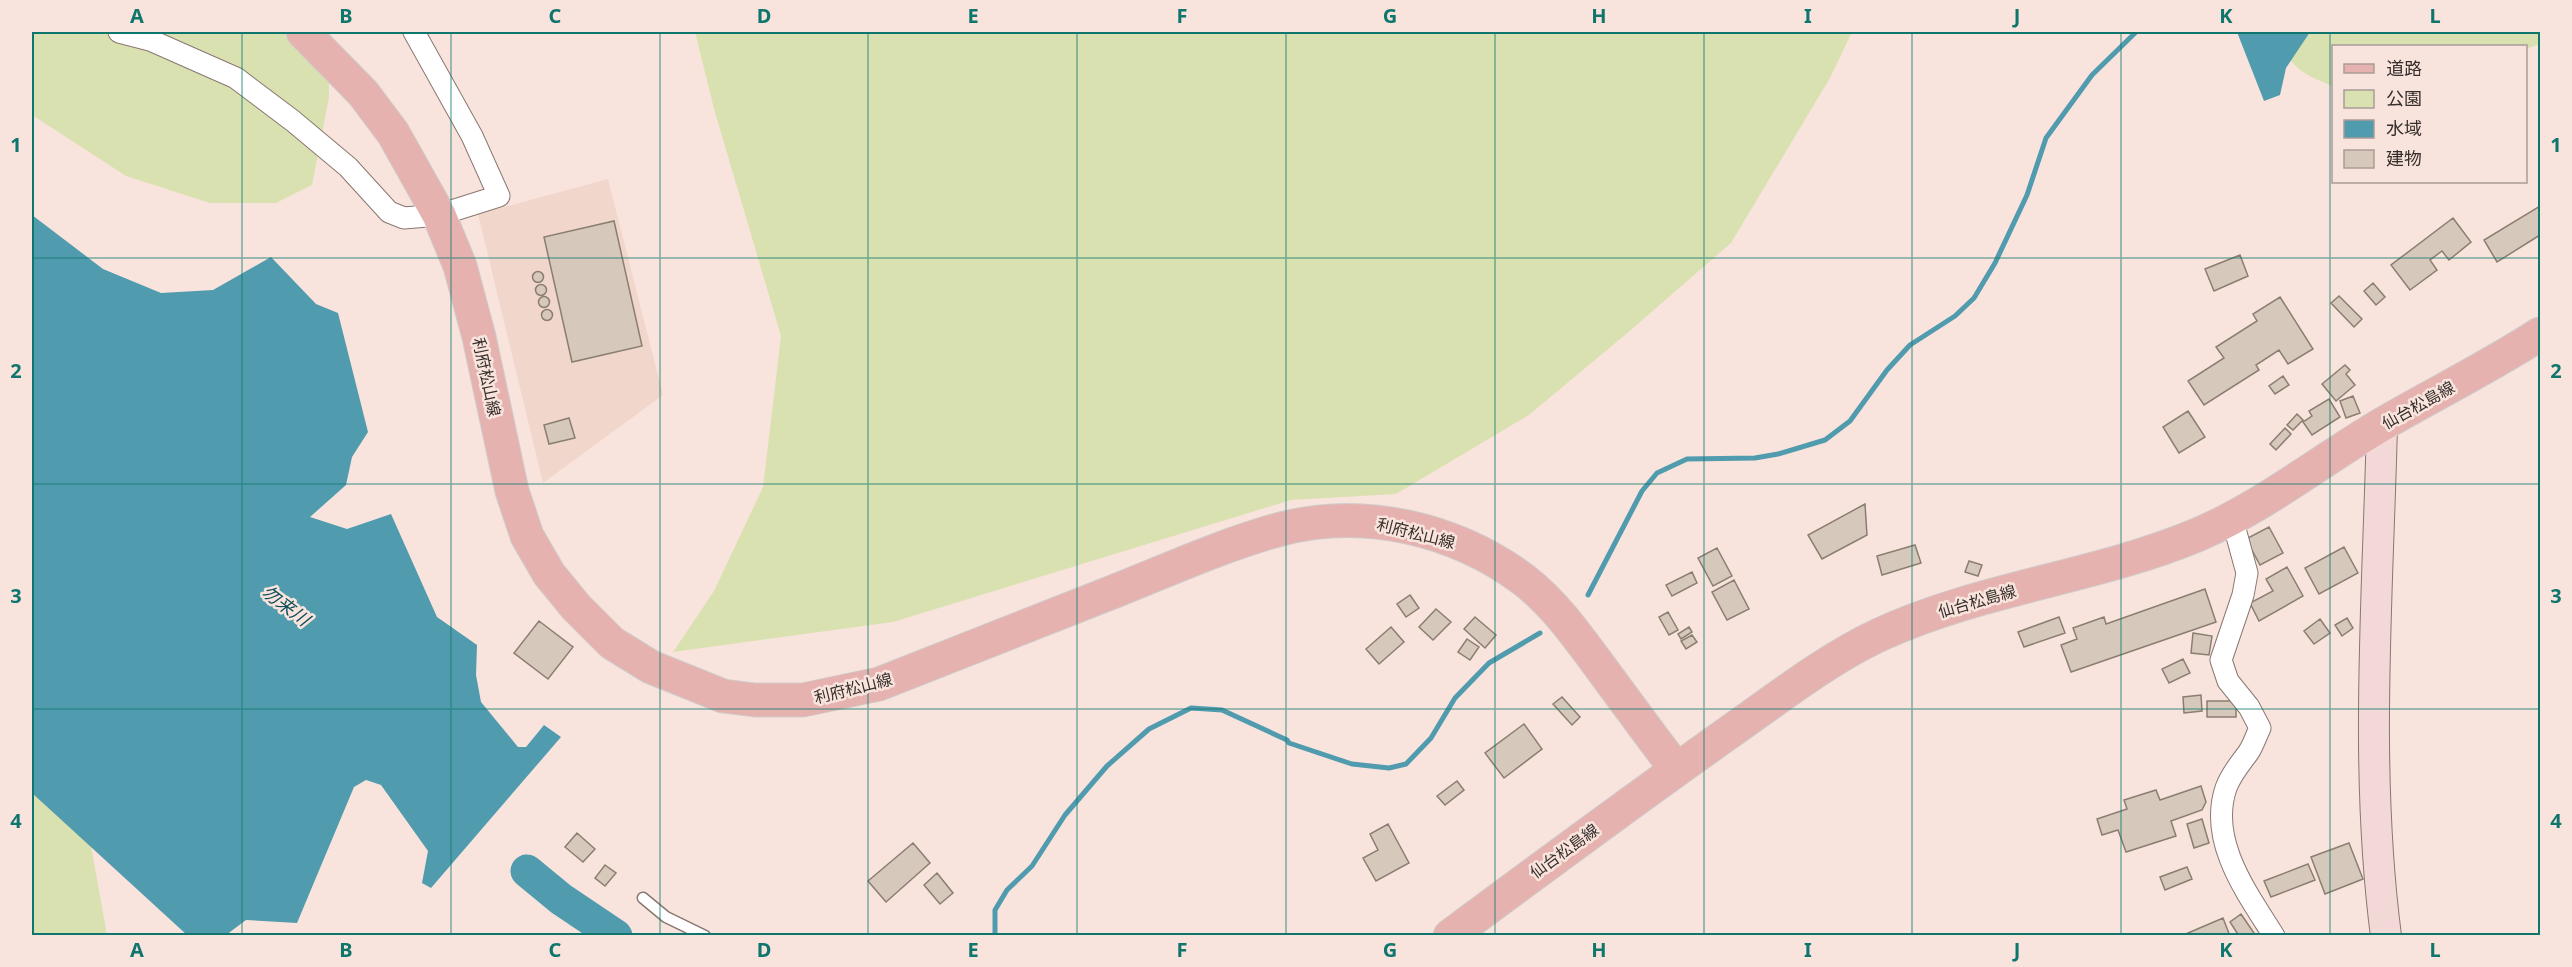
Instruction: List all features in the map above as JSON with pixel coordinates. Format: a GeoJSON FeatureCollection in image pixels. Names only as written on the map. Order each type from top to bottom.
{"type":"FeatureCollection","features":[{"type":"Feature","properties":{"kind":"main road","name":"利府松山線"},"geometry":{"type":"LineString","coordinates":[[303,32],[363,93],[393,133],[439,215],[463,276],[479,337],[512,491],[527,536],[549,574],[576,607],[612,643],[651,667],[723,696],[783,701],[822,698],[879,684],[1207,555],[1282,529],[1324,522],[1371,521],[1414,528],[1455,540],[1524,580],[1549,602],[1573,630],[1676,769]]}},
{"type":"Feature","properties":{"kind":"main road","name":"仙台松島線"},"geometry":{"type":"LineString","coordinates":[[1450,936],[1676,769],[1821,668],[1878,636],[1929,615],[2119,562],[2197,535],[2232,518],[2382,424],[2503,358],[2541,334]]}},
{"type":"Feature","properties":{"kind":"street"},"geometry":{"type":"LineString","coordinates":[[119,32],[150,40],[236,78],[348,167],[389,212],[404,218],[439,215],[499,196],[472,136],[414,32]]}},
{"type":"Feature","properties":{"kind":"street"},"geometry":{"type":"LineString","coordinates":[[2382,424],[2374,747],[2379,881],[2386,936]]}},
{"type":"Feature","properties":{"kind":"street"},"geometry":{"type":"LineString","coordinates":[[2232,518],[2247,573],[2243,595],[2221,660],[2228,681],[2249,707],[2260,728],[2226,788],[2220,817],[2229,855],[2243,886],[2274,936]]}},
{"type":"Feature","properties":{"kind":"lane"},"geometry":{"type":"LineString","coordinates":[[643,898],[666,917],[705,936]]}},
{"type":"Feature","properties":{"kind":"shaded area"},"geometry":{"type":"Polygon","coordinates":[[[608,179],[663,395],[543,483],[478,214],[608,179]]]}},
{"type":"Feature","properties":{"kind":"green space"},"geometry":{"type":"Polygon","coordinates":[[[32,32],[327,32],[329,97],[312,185],[276,203],[210,203],[126,176],[32,115],[32,32]]]}},
{"type":"Feature","properties":{"kind":"green space"},"geometry":{"type":"Polygon","coordinates":[[[695,32],[1852,32],[1830,78],[1731,243],[1529,415],[1396,494],[1291,500],[893,622],[673,652],[714,591],[763,487],[781,336],[714,109],[695,32]]]}},
{"type":"Feature","properties":{"kind":"green space"},"geometry":{"type":"Polygon","coordinates":[[[2278,32],[2540,32],[2540,44],[2527,49],[2527,45],[2332,45],[2332,86],[2304,73],[2291,61],[2278,32]]]}},
{"type":"Feature","properties":{"kind":"green space"},"geometry":{"type":"Polygon","coordinates":[[[32,789],[85,812],[107,935],[32,935],[32,789]]]}},
{"type":"Feature","properties":{"kind":"water"},"geometry":{"type":"Polygon","coordinates":[[[2237,32],[2310,32],[2286,68],[2280,95],[2264,101],[2237,32]]]}},
{"type":"Feature","properties":{"kind":"water"},"geometry":{"type":"Polygon","coordinates":[[[32,215],[103,269],[161,293],[213,290],[271,257],[316,304],[338,313],[368,432],[352,457],[346,485],[310,517],[347,529],[391,514],[437,617],[477,645],[476,675],[481,702],[518,747],[526,747],[544,725],[561,737],[431,888],[422,883],[428,851],[381,785],[366,780],[354,787],[297,923],[246,920],[226,935],[187,935],[32,793],[32,215]]]}},
{"type":"Feature","properties":{"kind":"building"},"geometry":{"type":"Polygon","coordinates":[[[2540,206],[2540,235],[2497,262],[2484,240],[2540,206]]]}},
{"type":"Feature","properties":{"kind":"building"},"geometry":{"type":"Polygon","coordinates":[[[2453,218],[2471,242],[2449,260],[2442,251],[2430,260],[2437,270],[2410,290],[2391,265],[2453,218]]]}},
{"type":"Feature","properties":{"kind":"building"},"geometry":{"type":"Polygon","coordinates":[[[614,221],[642,346],[572,362],[544,237],[614,221]]]}},
{"type":"Feature","properties":{"kind":"building"},"geometry":{"type":"Polygon","coordinates":[[[2240,255],[2248,276],[2214,291],[2205,269],[2240,255]]]}},
{"type":"Feature","properties":{"kind":"building"},"geometry":{"type":"Polygon","coordinates":[[[538,271],[544,277],[538,283],[532,277],[538,271]]]}},
{"type":"Feature","properties":{"kind":"building"},"geometry":{"type":"Polygon","coordinates":[[[2373,283],[2385,297],[2376,305],[2364,291],[2373,283]]]}},
{"type":"Feature","properties":{"kind":"building"},"geometry":{"type":"Polygon","coordinates":[[[541,284],[547,290],[541,296],[535,290],[541,284]]]}},
{"type":"Feature","properties":{"kind":"building"},"geometry":{"type":"Polygon","coordinates":[[[544,296],[550,302],[544,308],[538,302],[544,296]]]}},
{"type":"Feature","properties":{"kind":"building"},"geometry":{"type":"Polygon","coordinates":[[[2339,296],[2362,319],[2354,327],[2331,303],[2339,296]]]}},
{"type":"Feature","properties":{"kind":"building"},"geometry":{"type":"Polygon","coordinates":[[[2280,297],[2313,349],[2288,364],[2279,350],[2256,365],[2259,370],[2204,405],[2188,381],[2224,358],[2216,347],[2257,321],[2253,314],[2280,297]]]}},
{"type":"Feature","properties":{"kind":"building"},"geometry":{"type":"Polygon","coordinates":[[[547,309],[553,315],[547,321],[541,315],[547,309]]]}},
{"type":"Feature","properties":{"kind":"building"},"geometry":{"type":"Polygon","coordinates":[[[2345,365],[2350,370],[2346,374],[2355,385],[2336,401],[2322,384],[2345,365]]]}},
{"type":"Feature","properties":{"kind":"building"},"geometry":{"type":"Polygon","coordinates":[[[2283,376],[2289,385],[2275,394],[2269,386],[2283,376]]]}},
{"type":"Feature","properties":{"kind":"building"},"geometry":{"type":"Polygon","coordinates":[[[2353,396],[2360,413],[2346,418],[2340,401],[2353,396]]]}},
{"type":"Feature","properties":{"kind":"building"},"geometry":{"type":"Polygon","coordinates":[[[2329,399],[2340,417],[2312,435],[2303,422],[2312,416],[2309,411],[2329,399]]]}},
{"type":"Feature","properties":{"kind":"building"},"geometry":{"type":"Polygon","coordinates":[[[2188,411],[2205,437],[2179,453],[2163,427],[2188,411]]]}},
{"type":"Feature","properties":{"kind":"building"},"geometry":{"type":"Polygon","coordinates":[[[2297,414],[2303,420],[2293,430],[2287,425],[2297,414]]]}},
{"type":"Feature","properties":{"kind":"building"},"geometry":{"type":"Polygon","coordinates":[[[569,418],[575,438],[549,444],[544,425],[569,418]]]}},
{"type":"Feature","properties":{"kind":"building"},"geometry":{"type":"Polygon","coordinates":[[[2285,428],[2291,434],[2276,450],[2270,444],[2285,428]]]}},
{"type":"Feature","properties":{"kind":"building"},"geometry":{"type":"Polygon","coordinates":[[[1865,504],[1867,535],[1822,559],[1808,535],[1865,504]]]}},
{"type":"Feature","properties":{"kind":"building"},"geometry":{"type":"Polygon","coordinates":[[[2269,527],[2283,553],[2260,565],[2246,539],[2269,527]]]}},
{"type":"Feature","properties":{"kind":"building"},"geometry":{"type":"Polygon","coordinates":[[[1915,545],[1921,563],[1882,575],[1877,556],[1915,545]]]}},
{"type":"Feature","properties":{"kind":"building"},"geometry":{"type":"Polygon","coordinates":[[[2344,547],[2358,573],[2319,594],[2305,568],[2344,547]]]}},
{"type":"Feature","properties":{"kind":"building"},"geometry":{"type":"Polygon","coordinates":[[[1717,548],[1732,576],[1713,586],[1698,558],[1717,548]]]}},
{"type":"Feature","properties":{"kind":"building"},"geometry":{"type":"Polygon","coordinates":[[[1969,561],[1982,565],[1978,576],[1965,572],[1969,561]]]}},
{"type":"Feature","properties":{"kind":"building"},"geometry":{"type":"Polygon","coordinates":[[[2287,567],[2303,596],[2259,621],[2250,603],[2273,591],[2266,579],[2287,567]]]}},
{"type":"Feature","properties":{"kind":"building"},"geometry":{"type":"Polygon","coordinates":[[[1692,572],[1697,583],[1672,596],[1666,585],[1692,572]]]}},
{"type":"Feature","properties":{"kind":"building"},"geometry":{"type":"Polygon","coordinates":[[[1734,580],[1749,609],[1727,620],[1712,592],[1734,580]]]}},
{"type":"Feature","properties":{"kind":"building"},"geometry":{"type":"Polygon","coordinates":[[[2205,589],[2216,622],[2071,672],[2061,645],[2077,639],[2073,628],[2104,617],[2106,624],[2205,589]]]}},
{"type":"Feature","properties":{"kind":"building"},"geometry":{"type":"Polygon","coordinates":[[[1410,595],[1419,608],[1406,617],[1397,604],[1410,595]]]}},
{"type":"Feature","properties":{"kind":"building"},"geometry":{"type":"Polygon","coordinates":[[[1436,609],[1451,622],[1433,640],[1419,627],[1436,609]]]}},
{"type":"Feature","properties":{"kind":"building"},"geometry":{"type":"Polygon","coordinates":[[[1668,612],[1678,630],[1669,635],[1659,617],[1668,612]]]}},
{"type":"Feature","properties":{"kind":"building"},"geometry":{"type":"Polygon","coordinates":[[[1475,617],[1496,635],[1485,648],[1464,629],[1475,617]]]}},
{"type":"Feature","properties":{"kind":"building"},"geometry":{"type":"Polygon","coordinates":[[[2059,617],[2065,633],[2024,647],[2018,632],[2059,617]]]}},
{"type":"Feature","properties":{"kind":"building"},"geometry":{"type":"Polygon","coordinates":[[[2347,618],[2353,628],[2342,636],[2335,625],[2347,618]]]}},
{"type":"Feature","properties":{"kind":"building"},"geometry":{"type":"Polygon","coordinates":[[[2320,619],[2330,633],[2314,644],[2304,631],[2320,619]]]}},
{"type":"Feature","properties":{"kind":"building"},"geometry":{"type":"Polygon","coordinates":[[[539,621],[573,647],[548,679],[514,653],[539,621]]]}},
{"type":"Feature","properties":{"kind":"building"},"geometry":{"type":"Polygon","coordinates":[[[1391,627],[1404,642],[1379,664],[1366,649],[1391,627]]]}},
{"type":"Feature","properties":{"kind":"building"},"geometry":{"type":"Polygon","coordinates":[[[1689,627],[1692,632],[1681,639],[1678,634],[1689,627]]]}},
{"type":"Feature","properties":{"kind":"building"},"geometry":{"type":"Polygon","coordinates":[[[2193,633],[2212,636],[2209,655],[2191,653],[2193,633]]]}},
{"type":"Feature","properties":{"kind":"building"},"geometry":{"type":"Polygon","coordinates":[[[1692,635],[1697,642],[1686,649],[1681,641],[1692,635]]]}},
{"type":"Feature","properties":{"kind":"building"},"geometry":{"type":"Polygon","coordinates":[[[1467,639],[1479,647],[1470,660],[1458,652],[1467,639]]]}},
{"type":"Feature","properties":{"kind":"building"},"geometry":{"type":"Polygon","coordinates":[[[2183,659],[2190,673],[2169,683],[2162,669],[2183,659]]]}},
{"type":"Feature","properties":{"kind":"building"},"geometry":{"type":"Polygon","coordinates":[[[2201,695],[2202,711],[2184,713],[2183,697],[2201,695]]]}},
{"type":"Feature","properties":{"kind":"building"},"geometry":{"type":"Polygon","coordinates":[[[1562,697],[1580,717],[1572,725],[1553,704],[1562,697]]]}},
{"type":"Feature","properties":{"kind":"building"},"geometry":{"type":"Polygon","coordinates":[[[2207,701],[2236,701],[2236,717],[2207,717],[2207,701]]]}},
{"type":"Feature","properties":{"kind":"building"},"geometry":{"type":"Polygon","coordinates":[[[1524,724],[1542,749],[1504,778],[1485,753],[1524,724]]]}},
{"type":"Feature","properties":{"kind":"building"},"geometry":{"type":"Polygon","coordinates":[[[1457,781],[1464,790],[1445,805],[1437,796],[1457,781]]]}},
{"type":"Feature","properties":{"kind":"building"},"geometry":{"type":"Polygon","coordinates":[[[2201,786],[2206,802],[2202,810],[2171,821],[2176,836],[2126,852],[2118,830],[2102,835],[2097,819],[2127,809],[2124,800],[2156,790],[2160,800],[2201,786]]]}},
{"type":"Feature","properties":{"kind":"building"},"geometry":{"type":"Polygon","coordinates":[[[2202,819],[2209,843],[2194,848],[2187,824],[2202,819]]]}},
{"type":"Feature","properties":{"kind":"building"},"geometry":{"type":"Polygon","coordinates":[[[1388,824],[1409,863],[1376,881],[1363,858],[1378,850],[1370,834],[1388,824]]]}},
{"type":"Feature","properties":{"kind":"building"},"geometry":{"type":"Polygon","coordinates":[[[577,833],[595,849],[583,862],[565,847],[577,833]]]}},
{"type":"Feature","properties":{"kind":"building"},"geometry":{"type":"Polygon","coordinates":[[[913,843],[930,863],[886,902],[868,881],[913,843]]]}},
{"type":"Feature","properties":{"kind":"building"},"geometry":{"type":"Polygon","coordinates":[[[2349,843],[2363,879],[2325,894],[2311,857],[2349,843]]]}},
{"type":"Feature","properties":{"kind":"building"},"geometry":{"type":"Polygon","coordinates":[[[2308,864],[2315,880],[2271,897],[2264,881],[2308,864]]]}},
{"type":"Feature","properties":{"kind":"building"},"geometry":{"type":"Polygon","coordinates":[[[605,865],[616,873],[605,886],[595,878],[605,865]]]}},
{"type":"Feature","properties":{"kind":"building"},"geometry":{"type":"Polygon","coordinates":[[[2187,867],[2192,879],[2165,890],[2160,877],[2187,867]]]}},
{"type":"Feature","properties":{"kind":"building"},"geometry":{"type":"Polygon","coordinates":[[[937,873],[953,893],[940,904],[924,885],[937,873]]]}},
{"type":"Feature","properties":{"kind":"building"},"geometry":{"type":"Polygon","coordinates":[[[2241,914],[2256,936],[2239,936],[2230,922],[2241,914]]]}},
{"type":"Feature","properties":{"kind":"building"},"geometry":{"type":"Polygon","coordinates":[[[2223,918],[2230,936],[2181,936],[2223,918]]]}},
{"type":"Feature","properties":{"kind":"waterway"},"geometry":{"type":"LineString","coordinates":[[1588,595],[1642,491],[1657,473],[1687,459],[1755,458],[1778,454],[1825,440],[1850,421],[1887,370],[1910,345],[1955,316],[1974,298],[1995,263],[2027,195],[2046,138],[2092,75],[2136,32]]}},
{"type":"Feature","properties":{"kind":"waterway"},"geometry":{"type":"LineString","coordinates":[[995,936],[995,910],[1007,890],[1032,866],[1065,815],[1107,766],[1149,729],[1191,708],[1222,710],[1287,740],[1289,743],[1352,764],[1389,768],[1406,764],[1431,738],[1455,698],[1489,663],[1540,633]]}},
{"type":"Feature","properties":{"kind":"waterway","name":"勿来川"},"geometry":{"type":"LineString","coordinates":[[527,871],[561,899],[616,936]]}}]}
